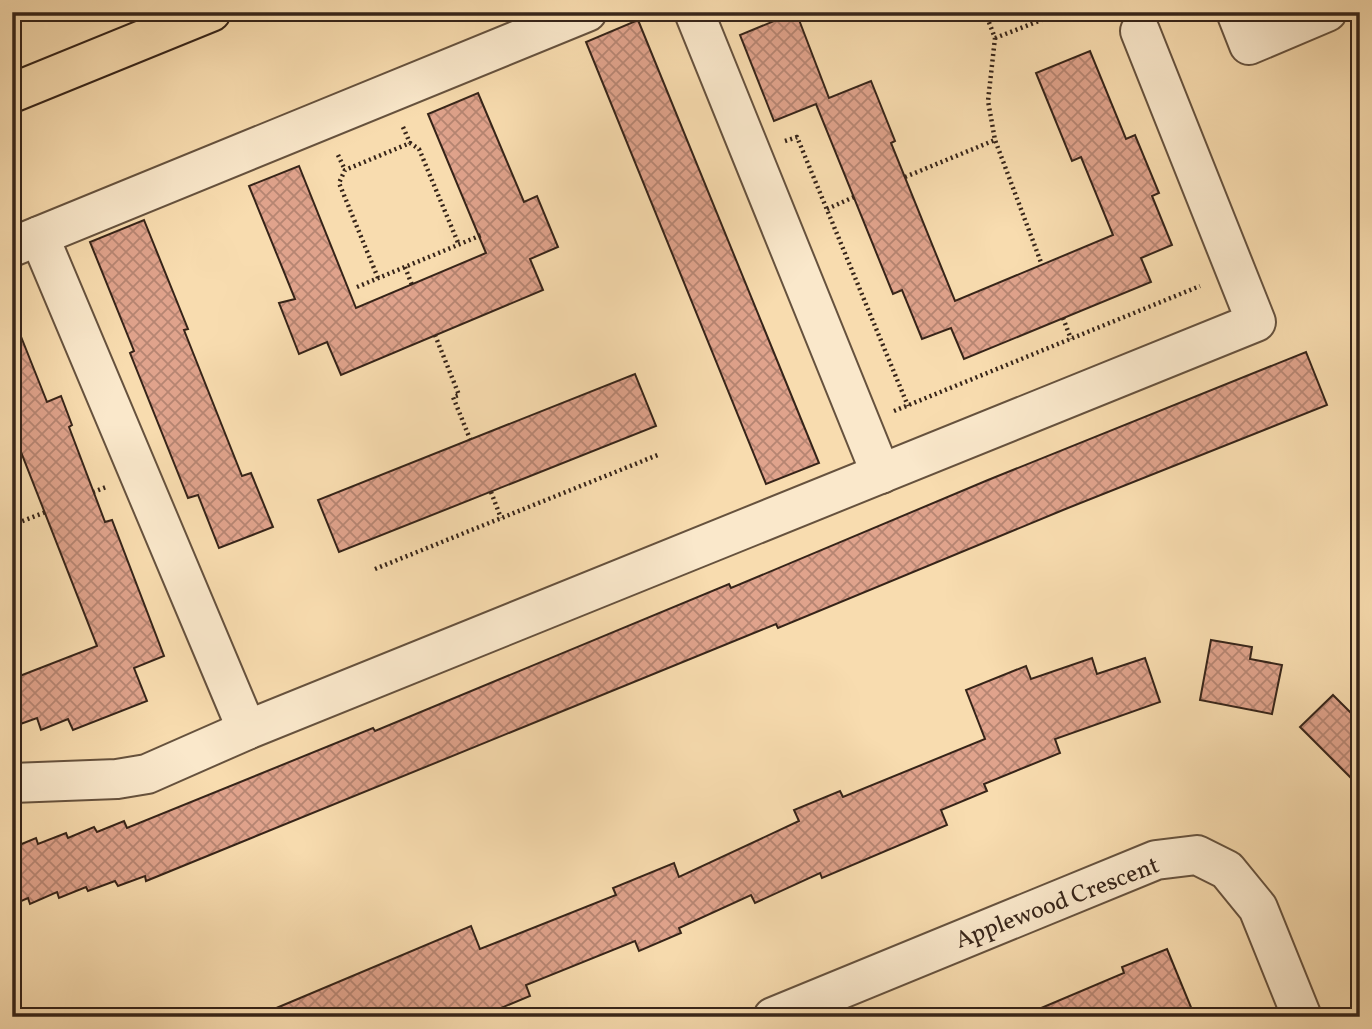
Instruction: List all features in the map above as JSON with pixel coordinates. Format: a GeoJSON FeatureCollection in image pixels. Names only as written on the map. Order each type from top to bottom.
{"type":"FeatureCollection","features":[{"type":"Feature","properties":{"kind":"main road"},"geometry":{"type":"LineString","coordinates":[[12,93],[211,12]]}},
{"type":"Feature","properties":{"kind":"street"},"geometry":{"type":"LineString","coordinates":[[247,730],[26,242],[587,12]]}},
{"type":"Feature","properties":{"kind":"street"},"geometry":{"type":"LineString","coordinates":[[694,12],[881,474]]}},
{"type":"Feature","properties":{"kind":"street"},"geometry":{"type":"LineString","coordinates":[[1236,12],[1250,45],[1327,12]]}},
{"type":"Feature","properties":{"kind":"street"},"geometry":{"type":"LineString","coordinates":[[12,783],[117,779],[147,774],[247,730],[1256,322],[1140,31]]}},
{"type":"Feature","properties":{"kind":"street","name":"Applewood Crescent"},"geometry":{"type":"LineString","coordinates":[[773,1017],[1156,860],[1196,855],[1227,870],[1258,908],[1301,1017]]}},
{"type":"Feature","properties":{"kind":"path"},"geometry":{"type":"LineString","coordinates":[[985,12],[995,38],[988,101],[995,140],[1042,265]]}},
{"type":"Feature","properties":{"kind":"path"},"geometry":{"type":"LineString","coordinates":[[995,38],[1062,12]]}},
{"type":"Feature","properties":{"kind":"path"},"geometry":{"type":"LineString","coordinates":[[751,155],[797,137],[908,406]]}},
{"type":"Feature","properties":{"kind":"path"},"geometry":{"type":"LineString","coordinates":[[905,177],[995,140]]}},
{"type":"Feature","properties":{"kind":"path"},"geometry":{"type":"LineString","coordinates":[[379,278],[339,183],[345,170],[410,143],[419,149],[459,245]]}},
{"type":"Feature","properties":{"kind":"path"},"geometry":{"type":"LineString","coordinates":[[827,209],[853,197]]}},
{"type":"Feature","properties":{"kind":"path"},"geometry":{"type":"LineString","coordinates":[[357,287],[484,234]]}},
{"type":"Feature","properties":{"kind":"path"},"geometry":{"type":"LineString","coordinates":[[405,267],[412,285]]}},
{"type":"Feature","properties":{"kind":"path"},"geometry":{"type":"LineString","coordinates":[[861,425],[1236,271]]}},
{"type":"Feature","properties":{"kind":"path"},"geometry":{"type":"LineString","coordinates":[[1063,318],[1071,339]]}},
{"type":"Feature","properties":{"kind":"path"},"geometry":{"type":"LineString","coordinates":[[435,335],[459,395],[453,397],[470,439]]}},
{"type":"Feature","properties":{"kind":"path"},"geometry":{"type":"LineString","coordinates":[[375,569],[435,548],[501,518],[530,510],[660,454]]}},
{"type":"Feature","properties":{"kind":"path"},"geometry":{"type":"LineString","coordinates":[[491,492],[501,518]]}},
{"type":"Feature","properties":{"kind":"path"},"geometry":{"type":"LineString","coordinates":[[12,525],[46,512]]}},
{"type":"Feature","properties":{"kind":"building"},"geometry":{"type":"Polygon","coordinates":[[[796,12],[829,98],[871,81],[895,141],[891,143],[955,301],[1113,235],[1081,157],[1072,161],[1036,73],[1090,51],[1126,139],[1135,135],[1159,193],[1152,196],[1172,245],[1141,258],[1151,282],[964,359],[951,328],[922,339],[902,290],[893,294],[816,104],[774,121],[740,35],[796,12]]]}},
{"type":"Feature","properties":{"kind":"building"},"geometry":{"type":"Polygon","coordinates":[[[638,20],[819,463],[766,484],[586,42],[638,20]]]}},
{"type":"Feature","properties":{"kind":"building"},"geometry":{"type":"Polygon","coordinates":[[[478,93],[524,202],[537,196],[558,247],[530,259],[543,290],[341,375],[327,342],[299,354],[279,303],[295,299],[249,186],[299,166],[356,308],[486,253],[428,114],[478,93]]]}},
{"type":"Feature","properties":{"kind":"building"},"geometry":{"type":"Polygon","coordinates":[[[144,220],[188,329],[184,330],[242,476],[251,473],[273,527],[219,548],[198,495],[188,498],[130,353],[134,351],[90,242],[144,220]]]}},
{"type":"Feature","properties":{"kind":"building"},"geometry":{"type":"Polygon","coordinates":[[[14,319],[47,402],[61,396],[72,425],[69,427],[105,522],[112,520],[164,656],[134,668],[147,701],[73,730],[68,719],[41,730],[37,718],[12,727],[12,679],[97,646],[12,429],[14,319]]]}},
{"type":"Feature","properties":{"kind":"building"},"geometry":{"type":"Polygon","coordinates":[[[1306,352],[1327,405],[778,628],[776,624],[146,881],[145,876],[118,886],[115,881],[88,891],[86,887],[59,898],[57,892],[30,904],[28,898],[12,905],[12,848],[36,838],[38,844],[66,833],[68,838],[94,827],[97,832],[124,821],[127,828],[373,728],[375,731],[729,584],[731,588],[988,480],[1306,352]]]}},
{"type":"Feature","properties":{"kind":"building"},"geometry":{"type":"Polygon","coordinates":[[[635,374],[656,426],[339,552],[318,500],[635,374]]]}},
{"type":"Feature","properties":{"kind":"building"},"geometry":{"type":"Polygon","coordinates":[[[1211,640],[1252,647],[1250,659],[1282,665],[1272,714],[1200,700],[1211,640]]]}},
{"type":"Feature","properties":{"kind":"building"},"geometry":{"type":"Polygon","coordinates":[[[1092,658],[1097,674],[1145,658],[1160,702],[1055,739],[1060,753],[984,784],[987,791],[941,810],[947,825],[822,878],[820,873],[755,903],[751,895],[679,928],[681,933],[639,951],[635,941],[526,985],[530,996],[479,1017],[255,1017],[471,926],[480,949],[616,895],[613,888],[674,863],[679,877],[799,821],[794,810],[840,791],[843,797],[985,739],[966,690],[1026,666],[1031,679],[1092,658]]]}},
{"type":"Feature","properties":{"kind":"building"},"geometry":{"type":"Polygon","coordinates":[[[1333,695],[1360,722],[1360,787],[1300,727],[1333,695]]]}},
{"type":"Feature","properties":{"kind":"building"},"geometry":{"type":"Polygon","coordinates":[[[1167,949],[1195,1017],[1020,1017],[1124,973],[1122,967],[1167,949]]]}}]}
